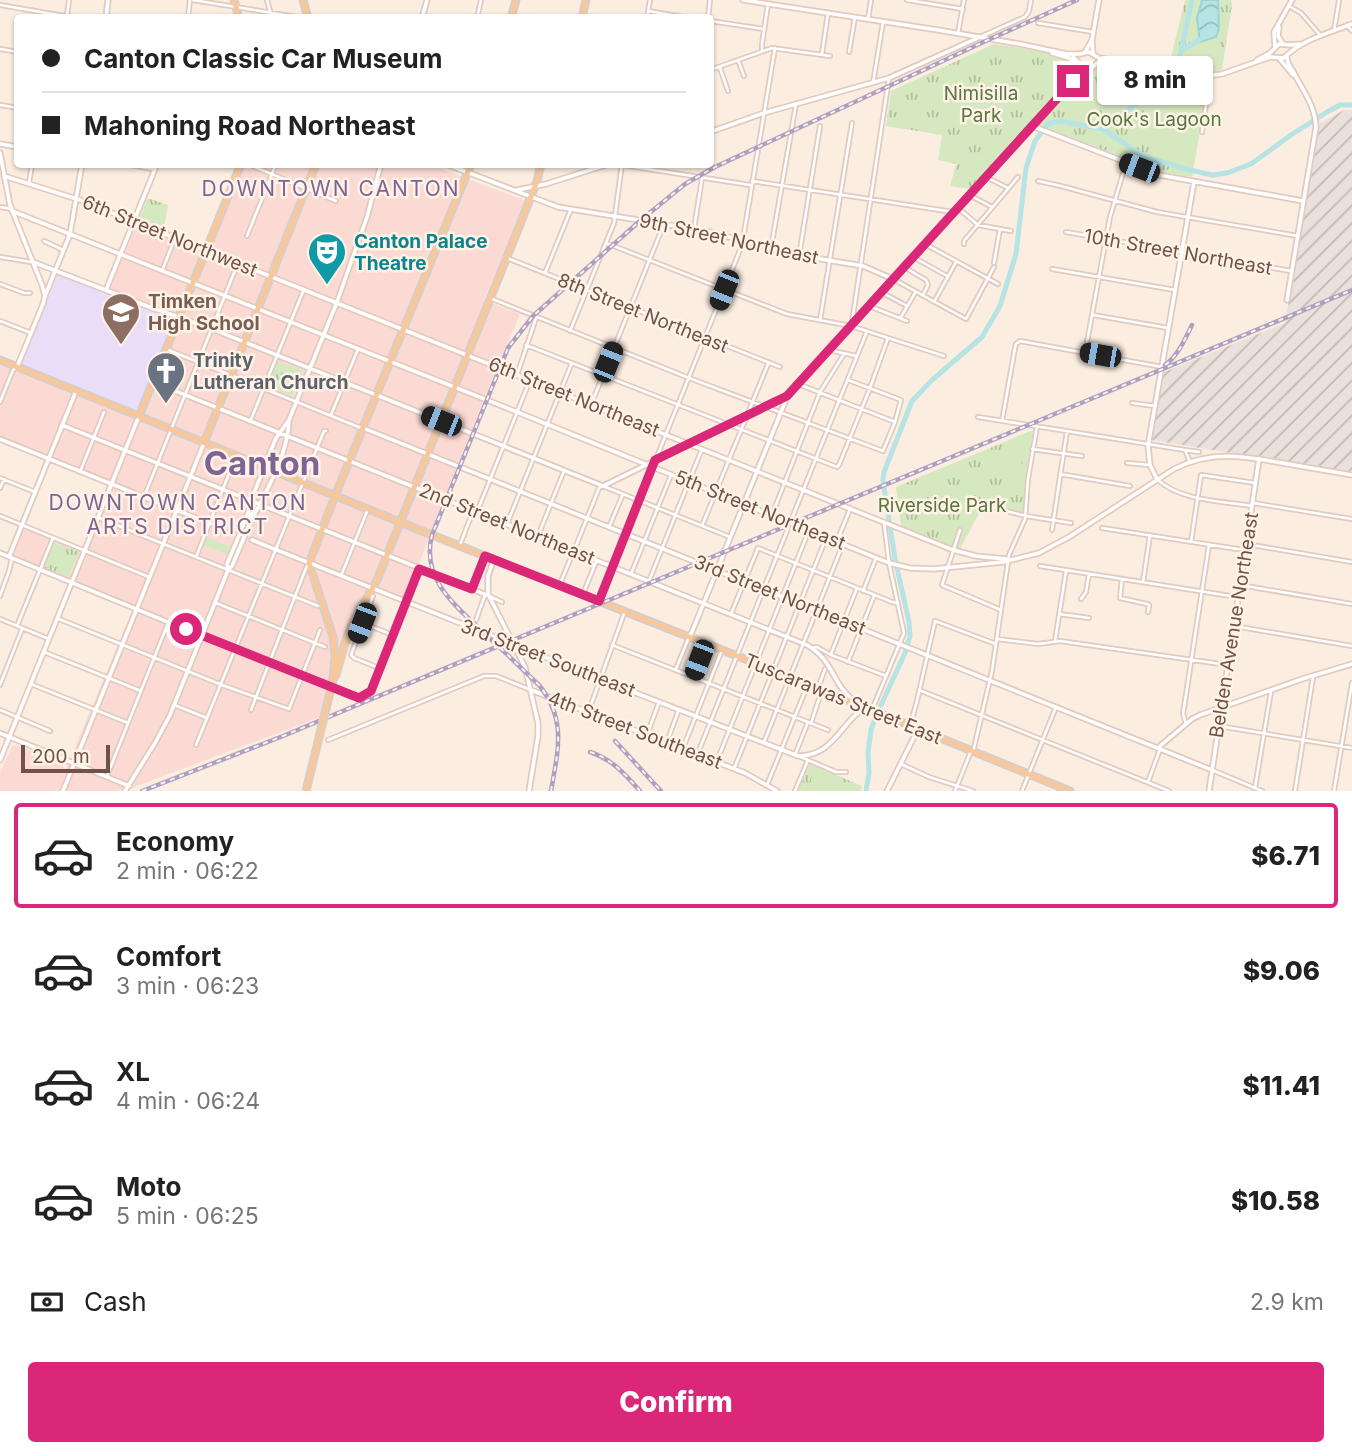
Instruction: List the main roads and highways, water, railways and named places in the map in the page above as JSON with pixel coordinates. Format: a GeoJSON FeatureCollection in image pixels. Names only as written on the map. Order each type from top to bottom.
{"type":"FeatureCollection","features":[{"type":"Feature","properties":{"kind":"main road"},"geometry":{"type":"LineString","coordinates":[[139,416],[239,168]]}},
{"type":"Feature","properties":{"kind":"main road"},"geometry":{"type":"LineString","coordinates":[[204,443],[314,168]]}},
{"type":"Feature","properties":{"kind":"main road"},"geometry":{"type":"LineString","coordinates":[[306,791],[333,680],[335,656],[334,642],[309,563],[470,168]]}},
{"type":"Feature","properties":{"kind":"main road"},"geometry":{"type":"LineString","coordinates":[[333,680],[352,624],[373,593],[535,187],[540,168]]}},
{"type":"Feature","properties":{"kind":"main road","name":"Tuscarawas Street East"},"geometry":{"type":"LineString","coordinates":[[0,360],[1070,791]]}},
{"type":"Feature","properties":{"kind":"water"},"geometry":{"type":"Polygon","coordinates":[[[1202,0],[1218,0],[1219,28],[1216,37],[1200,42],[1197,18],[1202,0]]]}},
{"type":"Feature","properties":{"kind":"waterway"},"geometry":{"type":"LineString","coordinates":[[1103,129],[1139,101],[1171,82],[1192,0]]}},
{"type":"Feature","properties":{"kind":"waterway"},"geometry":{"type":"LineString","coordinates":[[1181,51],[1199,40]]}},
{"type":"Feature","properties":{"kind":"waterway"},"geometry":{"type":"LineString","coordinates":[[866,791],[871,730],[910,636],[895,559],[883,481],[884,472],[912,401],[982,337],[1000,306],[1016,254],[1026,168],[1035,141],[1048,124],[1060,121],[1103,129],[1148,158],[1212,175],[1227,173],[1251,164],[1327,112],[1340,105],[1352,105]]}},
{"type":"Feature","properties":{"kind":"tunnel"},"geometry":{"type":"LineString","coordinates":[[211,524],[236,534]]}},
{"type":"Feature","properties":{"kind":"railway"},"geometry":{"type":"LineString","coordinates":[[714,168],[1077,0]]}},
{"type":"Feature","properties":{"kind":"railway"},"geometry":{"type":"LineString","coordinates":[[551,791],[558,736],[554,711],[548,698],[539,685],[442,590],[431,565],[432,535],[508,348],[533,316],[641,220],[685,184],[713,168]]}},
{"type":"Feature","properties":{"kind":"railway"},"geometry":{"type":"LineString","coordinates":[[142,791],[283,736],[1352,290]]}},
{"type":"Feature","properties":{"kind":"railway"},"geometry":{"type":"LineString","coordinates":[[1165,365],[1177,352],[1192,325]]}},
{"type":"Feature","properties":{"kind":"railway"},"geometry":{"type":"LineString","coordinates":[[615,741],[661,791]]}},
{"type":"Feature","properties":{"kind":"railway"},"geometry":{"type":"LineString","coordinates":[[590,752],[612,763],[640,791]]}},
{"type":"Feature","properties":{"kind":"place","name":"Canton Palace Theatre"},"geometry":{"type":"Point","coordinates":[327,286]}},
{"type":"Feature","properties":{"kind":"place","name":"Timken High School"},"geometry":{"type":"Point","coordinates":[121,346]}},
{"type":"Feature","properties":{"kind":"place","name":"Trinity Lutheran Church"},"geometry":{"type":"Point","coordinates":[166,405]}},
{"type":"Feature","properties":{"kind":"district","name":"DOWNTOWN CANTON"},"geometry":{"type":"Point","coordinates":[331,188]}},
{"type":"Feature","properties":{"kind":"district","name":"Canton"},"geometry":{"type":"Point","coordinates":[262,463]}},
{"type":"Feature","properties":{"kind":"district","name":"DOWNTOWN CANTON ARTS DISTRICT"},"geometry":{"type":"Point","coordinates":[178,514]}},
{"type":"Feature","properties":{"kind":"park label","name":"Nimisilla Park"},"geometry":{"type":"Point","coordinates":[981,104]}},
{"type":"Feature","properties":{"kind":"park label","name":"Cook's Lagoon"},"geometry":{"type":"Point","coordinates":[1154,119]}},
{"type":"Feature","properties":{"kind":"park label","name":"Riverside Park"},"geometry":{"type":"Point","coordinates":[942,505]}}]}
